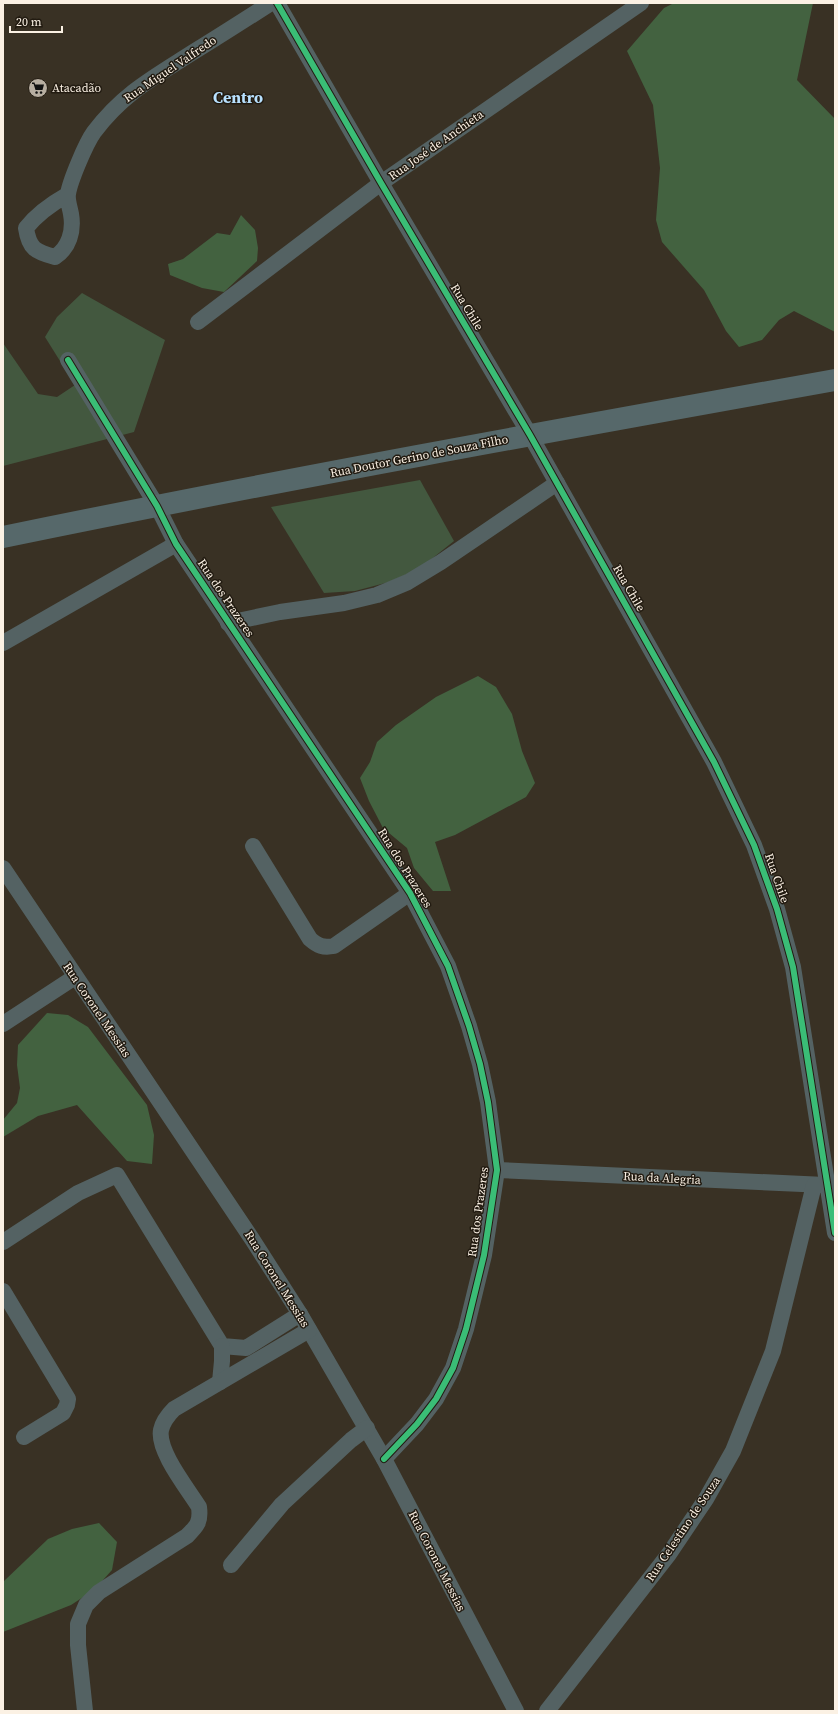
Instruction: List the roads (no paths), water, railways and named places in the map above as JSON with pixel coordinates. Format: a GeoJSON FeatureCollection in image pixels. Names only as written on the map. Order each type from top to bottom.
{"type":"FeatureCollection","features":[{"type":"Feature","properties":{"kind":"main road","name":"Rua Doutor Gerino de Souza Filho"},"geometry":{"type":"LineString","coordinates":[[3,537],[530,435],[835,380]]}},
{"type":"Feature","properties":{"kind":"street","name":"Rua Miguel Valfredo"},"geometry":{"type":"LineString","coordinates":[[68,195],[50,204],[35,217],[26,228],[32,247],[41,253],[55,257],[62,252],[68,243],[72,216],[68,195],[79,162],[93,134],[114,107],[137,88],[271,3]]}},
{"type":"Feature","properties":{"kind":"street","name":"Rua Chile"},"geometry":{"type":"LineString","coordinates":[[277,3],[381,183],[530,435],[714,762],[754,845],[776,909],[793,967],[821,1185],[835,1233]]}},
{"type":"Feature","properties":{"kind":"street","name":"Rua José de Anchieta"},"geometry":{"type":"LineString","coordinates":[[198,322],[381,183],[641,3]]}},
{"type":"Feature","properties":{"kind":"street","name":"Rua dos Prazeres"},"geometry":{"type":"LineString","coordinates":[[68,360],[157,506],[176,544],[410,893],[448,966],[469,1026],[480,1064],[488,1102],[497,1170],[484,1255],[466,1329],[452,1368],[436,1400],[417,1424],[384,1459]]}},
{"type":"Feature","properties":{"kind":"street"},"geometry":{"type":"LineString","coordinates":[[228,623],[280,612],[344,603],[377,595],[408,582],[441,562],[557,483]]}},
{"type":"Feature","properties":{"kind":"street"},"geometry":{"type":"LineString","coordinates":[[3,643],[176,544]]}},
{"type":"Feature","properties":{"kind":"street"},"geometry":{"type":"LineString","coordinates":[[253,846],[310,939],[317,946],[325,948],[334,946],[410,893]]}},
{"type":"Feature","properties":{"kind":"street","name":"Rua Coronel Messias"},"geometry":{"type":"LineString","coordinates":[[3,868],[252,1239],[300,1314],[384,1459],[516,1711]]}},
{"type":"Feature","properties":{"kind":"street"},"geometry":{"type":"LineString","coordinates":[[3,1024],[75,977]]}},
{"type":"Feature","properties":{"kind":"street","name":"Rua da Alegria"},"geometry":{"type":"LineString","coordinates":[[497,1170],[821,1185]]}},
{"type":"Feature","properties":{"kind":"street"},"geometry":{"type":"LineString","coordinates":[[3,1242],[78,1194],[117,1175],[222,1346],[220,1382]]}},
{"type":"Feature","properties":{"kind":"street","name":"Rua Celestino de Souza"},"geometry":{"type":"LineString","coordinates":[[547,1711],[669,1554],[706,1499],[733,1452],[773,1350],[821,1185]]}},
{"type":"Feature","properties":{"kind":"street"},"geometry":{"type":"LineString","coordinates":[[3,1291],[68,1399],[63,1413],[24,1437]]}},
{"type":"Feature","properties":{"kind":"street"},"geometry":{"type":"LineString","coordinates":[[222,1346],[246,1348],[300,1314]]}},
{"type":"Feature","properties":{"kind":"street"},"geometry":{"type":"LineString","coordinates":[[85,1711],[78,1645],[78,1624],[86,1605],[99,1592],[187,1536],[195,1528],[200,1517],[199,1507],[166,1455],[161,1442],[161,1430],[166,1418],[174,1408],[309,1330]]}},
{"type":"Feature","properties":{"kind":"street"},"geometry":{"type":"LineString","coordinates":[[230,1565],[282,1504],[350,1440],[366,1428]]}},
{"type":"Feature","properties":{"kind":"place","name":"Atacadão"},"geometry":{"type":"Point","coordinates":[38,88]}},
{"type":"Feature","properties":{"kind":"district","name":"Centro"},"geometry":{"type":"Point","coordinates":[238,97]}}]}
